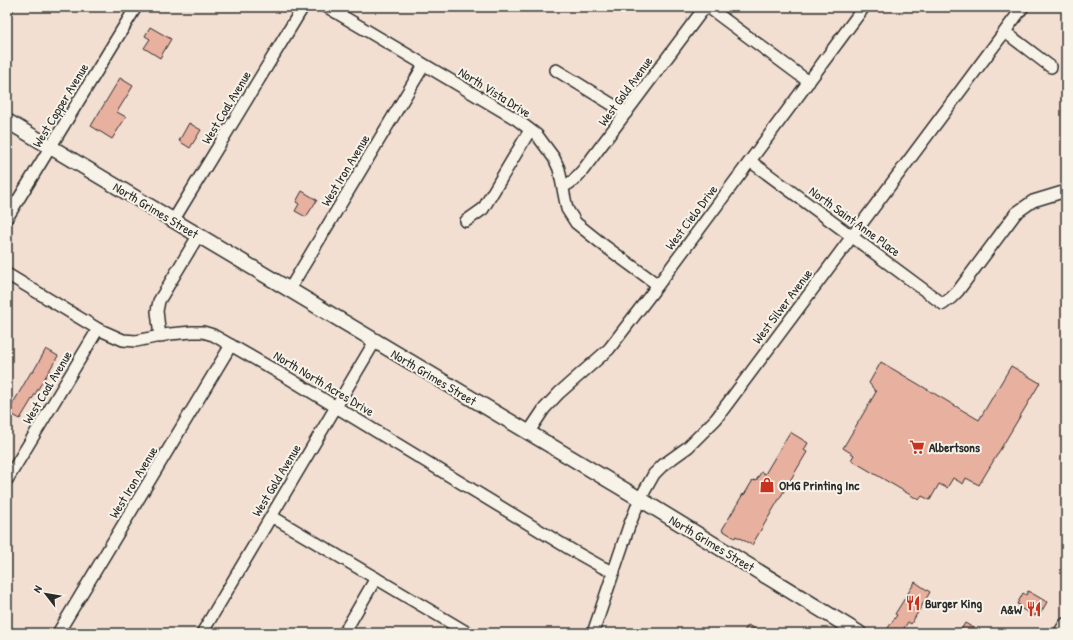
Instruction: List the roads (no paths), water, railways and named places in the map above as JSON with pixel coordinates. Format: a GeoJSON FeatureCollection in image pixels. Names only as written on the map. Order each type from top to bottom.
{"type":"FeatureCollection","features":[{"type":"Feature","properties":{"kind":"main road","name":"North Grimes Street"},"geometry":{"type":"LineString","coordinates":[[7,121],[640,499],[859,633]]}},
{"type":"Feature","properties":{"kind":"main road"},"geometry":{"type":"LineString","coordinates":[[1061,633],[1066,625]]}},
{"type":"Feature","properties":{"kind":"street","name":"West Copper Avenue"},"geometry":{"type":"LineString","coordinates":[[7,218],[136,7]]}},
{"type":"Feature","properties":{"kind":"street","name":"West Coal Avenue"},"geometry":{"type":"LineString","coordinates":[[173,221],[303,7]]}},
{"type":"Feature","properties":{"kind":"street","name":"North Vista Drive"},"geometry":{"type":"LineString","coordinates":[[327,7],[516,119],[530,130],[537,136],[554,158],[559,169],[567,209],[576,223],[658,285]]}},
{"type":"Feature","properties":{"kind":"street","name":"West Gold Avenue"},"geometry":{"type":"LineString","coordinates":[[563,187],[573,181],[583,170],[705,7]]}},
{"type":"Feature","properties":{"kind":"street"},"geometry":{"type":"LineString","coordinates":[[708,7],[809,82]]}},
{"type":"Feature","properties":{"kind":"street","name":"West Cielo Drive"},"geometry":{"type":"LineString","coordinates":[[528,433],[544,409],[559,393],[609,349],[864,7]]}},
{"type":"Feature","properties":{"kind":"street","name":"West Silver Avenue"},"geometry":{"type":"LineString","coordinates":[[593,633],[640,499],[654,474],[663,465],[688,447],[716,419],[1023,7]]}},
{"type":"Feature","properties":{"kind":"street"},"geometry":{"type":"LineString","coordinates":[[1005,32],[1051,67]]}},
{"type":"Feature","properties":{"kind":"street","name":"West Iron Avenue"},"geometry":{"type":"LineString","coordinates":[[289,290],[424,65]]}},
{"type":"Feature","properties":{"kind":"street"},"geometry":{"type":"LineString","coordinates":[[556,70],[626,113]]}},
{"type":"Feature","properties":{"kind":"street"},"geometry":{"type":"LineString","coordinates":[[466,221],[480,212],[530,130]]}},
{"type":"Feature","properties":{"kind":"street","name":"North Saint Anne Place"},"geometry":{"type":"LineString","coordinates":[[750,161],[943,304],[958,291],[1016,213],[1033,201],[1066,191]]}},
{"type":"Feature","properties":{"kind":"street"},"geometry":{"type":"LineString","coordinates":[[160,337],[157,311],[159,301],[198,236]]}},
{"type":"Feature","properties":{"kind":"street","name":"North North Acres Drive"},"geometry":{"type":"LineString","coordinates":[[7,274],[98,329],[123,340],[136,342],[170,334],[203,332],[213,335],[336,406],[570,549],[614,572]]}},
{"type":"Feature","properties":{"kind":"street","name":"West Coal Avenue"},"geometry":{"type":"LineString","coordinates":[[7,480],[98,329]]}},
{"type":"Feature","properties":{"kind":"street","name":"West Gold Avenue"},"geometry":{"type":"LineString","coordinates":[[202,633],[375,341]]}},
{"type":"Feature","properties":{"kind":"street","name":"West Iron Avenue"},"geometry":{"type":"LineString","coordinates":[[58,633],[231,345]]}},
{"type":"Feature","properties":{"kind":"street"},"geometry":{"type":"LineString","coordinates":[[271,516],[468,633]]}},
{"type":"Feature","properties":{"kind":"street"},"geometry":{"type":"LineString","coordinates":[[344,633],[376,578]]}},
{"type":"Feature","properties":{"kind":"place","name":"Albertsons"},"geometry":{"type":"Point","coordinates":[917,447]}},
{"type":"Feature","properties":{"kind":"place","name":"OMG Printing Inc"},"geometry":{"type":"Point","coordinates":[767,485]}},
{"type":"Feature","properties":{"kind":"place","name":"Burger King"},"geometry":{"type":"Point","coordinates":[913,603]}},
{"type":"Feature","properties":{"kind":"place","name":"A&W"},"geometry":{"type":"Point","coordinates":[1034,609]}}]}
